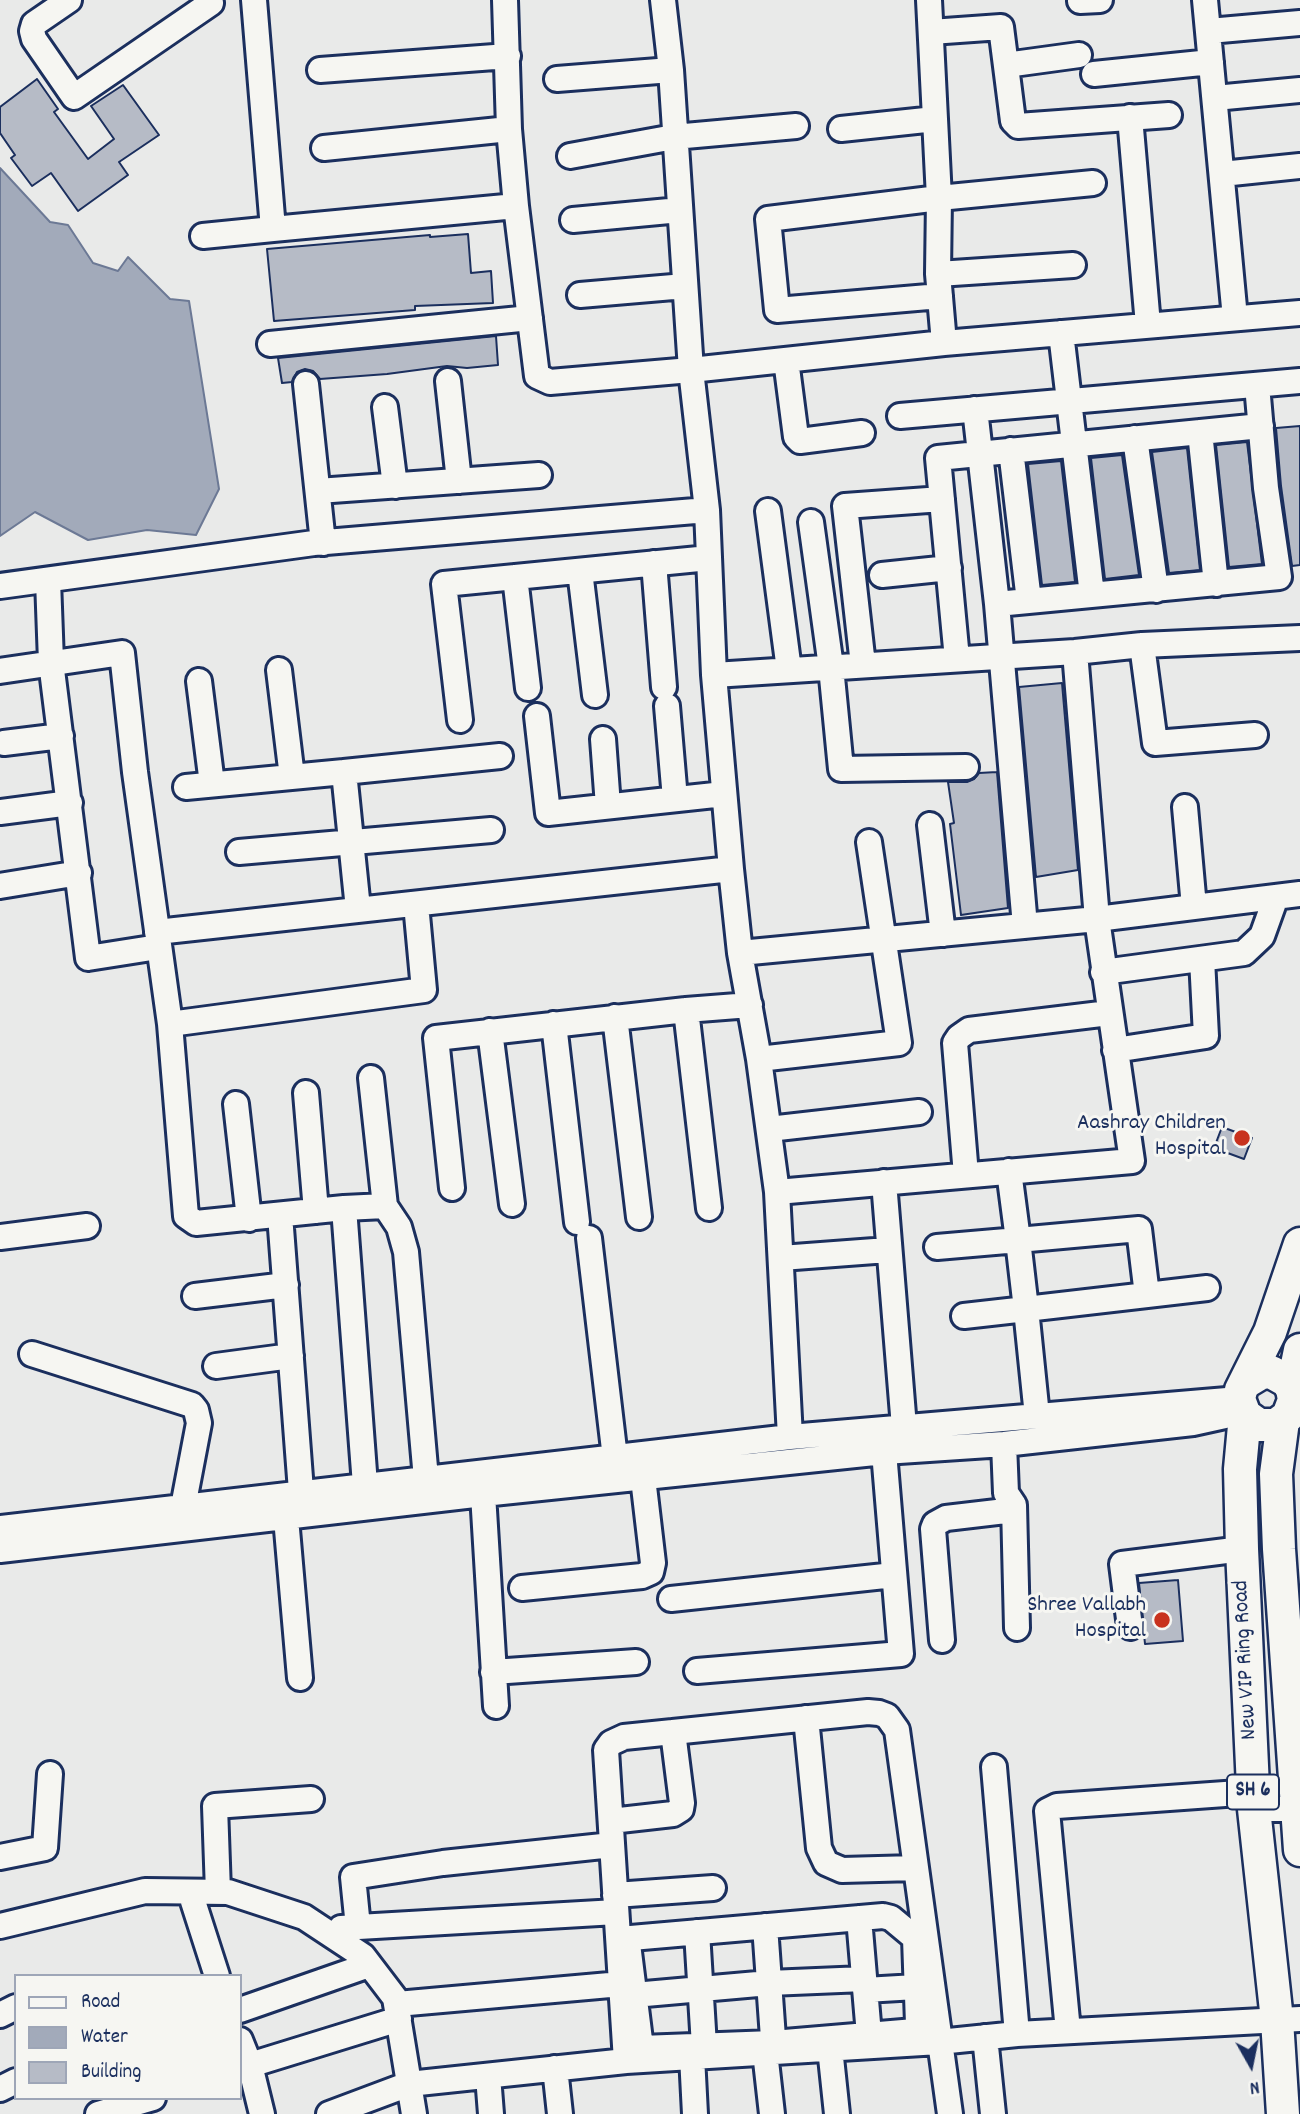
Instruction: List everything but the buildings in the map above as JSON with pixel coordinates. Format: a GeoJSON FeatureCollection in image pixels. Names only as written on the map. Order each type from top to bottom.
{"type":"FeatureCollection","features":[{"type":"Feature","properties":{"kind":"main road","name":"New VIP Ring Road"},"geometry":{"type":"LineString","coordinates":[[1283,2114],[1289,2020],[1254,1800],[1240,1469],[1243,1402],[1300,1244]]}},
{"type":"Feature","properties":{"kind":"main road","name":"New VIP Ring Road"},"geometry":{"type":"LineString","coordinates":[[1300,1350],[1293,1404],[1276,1474],[1290,1582],[1300,1850]]}},
{"type":"Feature","properties":{"kind":"main road"},"geometry":{"type":"LineString","coordinates":[[1270,1372],[1287,1381],[1293,1404],[1276,1425],[1259,1425],[1243,1402],[1261,1373],[1270,1372]]}},
{"type":"Feature","properties":{"kind":"street"},"geometry":{"type":"LineString","coordinates":[[69,0],[34,24],[32,31],[34,39],[74,97],[211,3],[209,0]]}},
{"type":"Feature","properties":{"kind":"street"},"geometry":{"type":"LineString","coordinates":[[254,0],[273,229]]}},
{"type":"Feature","properties":{"kind":"street"},"geometry":{"type":"LineString","coordinates":[[505,0],[509,129],[516,206],[537,376],[550,382],[944,343],[1300,313]]}},
{"type":"Feature","properties":{"kind":"street"},"geometry":{"type":"LineString","coordinates":[[663,0],[671,71],[691,370],[707,510],[714,675],[724,794],[740,953],[759,1059],[777,1192],[790,1437]]}},
{"type":"Feature","properties":{"kind":"street"},"geometry":{"type":"LineString","coordinates":[[929,0],[939,198],[939,285],[944,343]]}},
{"type":"Feature","properties":{"kind":"street"},"geometry":{"type":"LineString","coordinates":[[1205,0],[1235,318]]}},
{"type":"Feature","properties":{"kind":"street"},"geometry":{"type":"LineString","coordinates":[[1209,31],[1300,23]]}},
{"type":"Feature","properties":{"kind":"street"},"geometry":{"type":"LineString","coordinates":[[931,32],[1001,27],[1013,121],[1018,126],[1169,116]]}},
{"type":"Feature","properties":{"kind":"street"},"geometry":{"type":"LineString","coordinates":[[320,70],[508,56]]}},
{"type":"Feature","properties":{"kind":"street"},"geometry":{"type":"LineString","coordinates":[[1006,65],[1211,62]]}},
{"type":"Feature","properties":{"kind":"street"},"geometry":{"type":"LineString","coordinates":[[557,79],[671,71]]}},
{"type":"Feature","properties":{"kind":"street"},"geometry":{"type":"LineString","coordinates":[[1215,97],[1300,90]]}},
{"type":"Feature","properties":{"kind":"street"},"geometry":{"type":"LineString","coordinates":[[1130,117],[1148,325]]}},
{"type":"Feature","properties":{"kind":"street"},"geometry":{"type":"LineString","coordinates":[[841,129],[935,119]]}},
{"type":"Feature","properties":{"kind":"street"},"geometry":{"type":"LineString","coordinates":[[570,156],[674,137],[796,126]]}},
{"type":"Feature","properties":{"kind":"street"},"geometry":{"type":"LineString","coordinates":[[324,148],[509,129]]}},
{"type":"Feature","properties":{"kind":"street"},"geometry":{"type":"LineString","coordinates":[[1222,174],[1300,166]]}},
{"type":"Feature","properties":{"kind":"street"},"geometry":{"type":"LineString","coordinates":[[1073,265],[777,310],[768,219],[1093,183]]}},
{"type":"Feature","properties":{"kind":"street"},"geometry":{"type":"LineString","coordinates":[[203,236],[516,206]]}},
{"type":"Feature","properties":{"kind":"street"},"geometry":{"type":"LineString","coordinates":[[573,220],[680,210]]}},
{"type":"Feature","properties":{"kind":"street"},"geometry":{"type":"LineString","coordinates":[[580,295],[685,286]]}},
{"type":"Feature","properties":{"kind":"street"},"geometry":{"type":"LineString","coordinates":[[270,344],[530,318]]}},
{"type":"Feature","properties":{"kind":"street"},"geometry":{"type":"LineString","coordinates":[[1061,333],[1092,596]]}},
{"type":"Feature","properties":{"kind":"street"},"geometry":{"type":"LineString","coordinates":[[786,360],[796,437],[800,440],[862,433]]}},
{"type":"Feature","properties":{"kind":"street"},"geometry":{"type":"LineString","coordinates":[[448,381],[459,481]]}},
{"type":"Feature","properties":{"kind":"street"},"geometry":{"type":"LineString","coordinates":[[900,416],[1300,381]]}},
{"type":"Feature","properties":{"kind":"street"},"geometry":{"type":"LineString","coordinates":[[306,384],[323,543]]}},
{"type":"Feature","properties":{"kind":"street"},"geometry":{"type":"LineString","coordinates":[[997,604],[1279,577],[1266,488],[1257,385]]}},
{"type":"Feature","properties":{"kind":"street"},"geometry":{"type":"LineString","coordinates":[[385,407],[395,486]]}},
{"type":"Feature","properties":{"kind":"street"},"geometry":{"type":"LineString","coordinates":[[975,410],[997,604],[1025,926]]}},
{"type":"Feature","properties":{"kind":"street"},"geometry":{"type":"LineString","coordinates":[[957,659],[938,458],[1261,426]]}},
{"type":"Feature","properties":{"kind":"street"},"geometry":{"type":"LineString","coordinates":[[1200,432],[1216,584]]}},
{"type":"Feature","properties":{"kind":"street"},"geometry":{"type":"LineString","coordinates":[[1135,438],[1156,590]]}},
{"type":"Feature","properties":{"kind":"street"},"geometry":{"type":"LineString","coordinates":[[1011,450],[1029,601]]}},
{"type":"Feature","properties":{"kind":"street"},"geometry":{"type":"LineString","coordinates":[[318,491],[539,475]]}},
{"type":"Feature","properties":{"kind":"street"},"geometry":{"type":"LineString","coordinates":[[863,665],[845,506],[942,499]]}},
{"type":"Feature","properties":{"kind":"street"},"geometry":{"type":"LineString","coordinates":[[0,586],[323,543],[707,510]]}},
{"type":"Feature","properties":{"kind":"street"},"geometry":{"type":"LineString","coordinates":[[768,511],[789,670]]}},
{"type":"Feature","properties":{"kind":"street"},"geometry":{"type":"LineString","coordinates":[[811,522],[831,667],[841,769],[966,767]]}},
{"type":"Feature","properties":{"kind":"street"},"geometry":{"type":"LineString","coordinates":[[460,720],[444,584],[709,558]]}},
{"type":"Feature","properties":{"kind":"street"},"geometry":{"type":"LineString","coordinates":[[654,563],[675,799]]}},
{"type":"Feature","properties":{"kind":"street"},"geometry":{"type":"LineString","coordinates":[[882,575],[949,568]]}},
{"type":"Feature","properties":{"kind":"street"},"geometry":{"type":"LineString","coordinates":[[580,570],[595,695]]}},
{"type":"Feature","properties":{"kind":"street"},"geometry":{"type":"LineString","coordinates":[[515,577],[528,688]]}},
{"type":"Feature","properties":{"kind":"street"},"geometry":{"type":"LineString","coordinates":[[48,580],[51,662],[88,958],[158,939],[358,909],[731,869]]}},
{"type":"Feature","properties":{"kind":"street"},"geometry":{"type":"LineString","coordinates":[[714,675],[1075,652],[1142,645],[1300,638]]}},
{"type":"Feature","properties":{"kind":"street"},"geometry":{"type":"LineString","coordinates":[[1142,645],[1155,743],[1255,735]]}},
{"type":"Feature","properties":{"kind":"street"},"geometry":{"type":"LineString","coordinates":[[777,1192],[1132,1161],[1097,919],[1075,652]]}},
{"type":"Feature","properties":{"kind":"street"},"geometry":{"type":"LineString","coordinates":[[0,671],[122,653],[135,772],[170,1024],[186,1216],[196,1223],[385,1206]]}},
{"type":"Feature","properties":{"kind":"street"},"geometry":{"type":"LineString","coordinates":[[279,670],[292,777]]}},
{"type":"Feature","properties":{"kind":"street"},"geometry":{"type":"LineString","coordinates":[[199,681],[212,785]]}},
{"type":"Feature","properties":{"kind":"street"},"geometry":{"type":"LineString","coordinates":[[537,716],[548,813],[724,794]]}},
{"type":"Feature","properties":{"kind":"street"},"geometry":{"type":"LineString","coordinates":[[4,743],[61,736]]}},
{"type":"Feature","properties":{"kind":"street"},"geometry":{"type":"LineString","coordinates":[[603,739],[608,806]]}},
{"type":"Feature","properties":{"kind":"street"},"geometry":{"type":"LineString","coordinates":[[186,786],[500,756]]}},
{"type":"Feature","properties":{"kind":"street"},"geometry":{"type":"LineString","coordinates":[[344,772],[358,909]]}},
{"type":"Feature","properties":{"kind":"street"},"geometry":{"type":"LineString","coordinates":[[0,812],[70,803]]}},
{"type":"Feature","properties":{"kind":"street"},"geometry":{"type":"LineString","coordinates":[[1185,807],[1194,907]]}},
{"type":"Feature","properties":{"kind":"street"},"geometry":{"type":"LineString","coordinates":[[930,825],[943,934]]}},
{"type":"Feature","properties":{"kind":"street"},"geometry":{"type":"LineString","coordinates":[[239,852],[491,830]]}},
{"type":"Feature","properties":{"kind":"street"},"geometry":{"type":"LineString","coordinates":[[759,1059],[899,1043],[869,842]]}},
{"type":"Feature","properties":{"kind":"street"},"geometry":{"type":"LineString","coordinates":[[0,886],[79,873]]}},
{"type":"Feature","properties":{"kind":"street"},"geometry":{"type":"LineString","coordinates":[[1103,972],[1244,953],[1262,936],[1288,896]]}},
{"type":"Feature","properties":{"kind":"street"},"geometry":{"type":"LineString","coordinates":[[740,953],[1097,919],[1288,896]]}},
{"type":"Feature","properties":{"kind":"street"},"geometry":{"type":"LineString","coordinates":[[170,1024],[425,990],[416,904]]}},
{"type":"Feature","properties":{"kind":"street"},"geometry":{"type":"LineString","coordinates":[[1115,1050],[1206,1036],[1202,959]]}},
{"type":"Feature","properties":{"kind":"street"},"geometry":{"type":"LineString","coordinates":[[452,1188],[436,1038],[615,1017],[750,1005]]}},
{"type":"Feature","properties":{"kind":"street"},"geometry":{"type":"LineString","coordinates":[[685,1010],[709,1208]]}},
{"type":"Feature","properties":{"kind":"street"},"geometry":{"type":"LineString","coordinates":[[966,1175],[955,1043],[959,1037],[969,1030],[1109,1013]]}},
{"type":"Feature","properties":{"kind":"street"},"geometry":{"type":"LineString","coordinates":[[615,1017],[639,1217]]}},
{"type":"Feature","properties":{"kind":"street"},"geometry":{"type":"LineString","coordinates":[[554,1024],[615,1458]]}},
{"type":"Feature","properties":{"kind":"street"},"geometry":{"type":"LineString","coordinates":[[490,1031],[512,1204]]}},
{"type":"Feature","properties":{"kind":"street"},"geometry":{"type":"LineString","coordinates":[[371,1078],[385,1206],[399,1227],[406,1252],[426,1479]]}},
{"type":"Feature","properties":{"kind":"street"},"geometry":{"type":"LineString","coordinates":[[306,1093],[316,1211]]}},
{"type":"Feature","properties":{"kind":"street"},"geometry":{"type":"LineString","coordinates":[[236,1104],[249,1219]]}},
{"type":"Feature","properties":{"kind":"street"},"geometry":{"type":"LineString","coordinates":[[769,1129],[919,1112]]}},
{"type":"Feature","properties":{"kind":"street"},"geometry":{"type":"LineString","coordinates":[[1009,1171],[1037,1416]]}},
{"type":"Feature","properties":{"kind":"street"},"geometry":{"type":"LineString","coordinates":[[884,1182],[904,1427]]}},
{"type":"Feature","properties":{"kind":"street"},"geometry":{"type":"LineString","coordinates":[[344,1208],[365,1486]]}},
{"type":"Feature","properties":{"kind":"street"},"geometry":{"type":"LineString","coordinates":[[280,1215],[301,1492]]}},
{"type":"Feature","properties":{"kind":"street"},"geometry":{"type":"LineString","coordinates":[[0,1237],[87,1227]]}},
{"type":"Feature","properties":{"kind":"street"},"geometry":{"type":"LineString","coordinates":[[937,1247],[1139,1229],[1147,1294]]}},
{"type":"Feature","properties":{"kind":"street"},"geometry":{"type":"LineString","coordinates":[[781,1258],[888,1250]]}},
{"type":"Feature","properties":{"kind":"street"},"geometry":{"type":"LineString","coordinates":[[195,1296],[286,1285]]}},
{"type":"Feature","properties":{"kind":"street"},"geometry":{"type":"LineString","coordinates":[[964,1316],[1206,1288]]}},
{"type":"Feature","properties":{"kind":"street"},"geometry":{"type":"LineString","coordinates":[[32,1354],[192,1405],[197,1410],[199,1423],[183,1507]]}},
{"type":"Feature","properties":{"kind":"street"},"geometry":{"type":"LineString","coordinates":[[216,1366],[291,1356]]}},
{"type":"Feature","properties":{"kind":"street"},"geometry":{"type":"LineString","coordinates":[[0,1528],[790,1437],[1243,1402]]}},
{"type":"Feature","properties":{"kind":"street"},"geometry":{"type":"LineString","coordinates":[[0,1550],[483,1494],[1193,1423],[1243,1402]]}},
{"type":"Feature","properties":{"kind":"street"},"geometry":{"type":"LineString","coordinates":[[1004,1444],[1006,1493],[1014,1505],[1017,1628]]}},
{"type":"Feature","properties":{"kind":"street"},"geometry":{"type":"LineString","coordinates":[[697,1671],[901,1654],[884,1452]]}},
{"type":"Feature","properties":{"kind":"street"},"geometry":{"type":"LineString","coordinates":[[522,1588],[642,1576],[651,1572],[653,1563],[643,1478]]}},
{"type":"Feature","properties":{"kind":"street"},"geometry":{"type":"LineString","coordinates":[[483,1494],[496,1706]]}},
{"type":"Feature","properties":{"kind":"street"},"geometry":{"type":"LineString","coordinates":[[942,1640],[933,1529],[935,1524],[946,1518],[1014,1510]]}},
{"type":"Feature","properties":{"kind":"street"},"geometry":{"type":"LineString","coordinates":[[286,1518],[300,1678]]}},
{"type":"Feature","properties":{"kind":"street"},"geometry":{"type":"LineString","coordinates":[[1130,1627],[1122,1564],[1242,1549]]}},
{"type":"Feature","properties":{"kind":"street"},"geometry":{"type":"LineString","coordinates":[[671,1598],[894,1575]]}},
{"type":"Feature","properties":{"kind":"street"},"geometry":{"type":"LineString","coordinates":[[493,1672],[636,1662]]}},
{"type":"Feature","properties":{"kind":"street"},"geometry":{"type":"LineString","coordinates":[[950,2114],[939,2042],[897,1730],[894,1723],[887,1716],[868,1712],[624,1737],[611,1743],[606,1750],[616,1904],[627,1989],[641,2048],[698,2051],[830,2048],[939,2042],[1017,2034],[1289,2020]]}},
{"type":"Feature","properties":{"kind":"street"},"geometry":{"type":"LineString","coordinates":[[806,1718],[820,1849],[826,1863],[842,1870],[915,1868]]}},
{"type":"Feature","properties":{"kind":"street"},"geometry":{"type":"LineString","coordinates":[[358,1927],[354,1877],[612,1833],[673,1814],[681,1808],[682,1803],[673,1732]]}},
{"type":"Feature","properties":{"kind":"street"},"geometry":{"type":"LineString","coordinates":[[994,1767],[1017,2034]]}},
{"type":"Feature","properties":{"kind":"street"},"geometry":{"type":"LineString","coordinates":[[0,1857],[45,1849],[50,1774]]}},
{"type":"Feature","properties":{"kind":"street"},"geometry":{"type":"LineString","coordinates":[[218,1892],[215,1806],[311,1799]]}},
{"type":"Feature","properties":{"kind":"street"},"geometry":{"type":"LineString","coordinates":[[1068,2031],[1047,1811],[1057,1806],[1254,1800],[1298,1809]]}},
{"type":"Feature","properties":{"kind":"street"},"geometry":{"type":"LineString","coordinates":[[323,1929],[616,1904],[713,1888]]}},
{"type":"Feature","properties":{"kind":"street"},"geometry":{"type":"LineString","coordinates":[[0,1926],[145,1891],[228,1892],[304,1917],[363,1956],[395,1998],[414,2114]]}},
{"type":"Feature","properties":{"kind":"street"},"geometry":{"type":"LineString","coordinates":[[190,1892],[215,1974]]}},
{"type":"Feature","properties":{"kind":"street"},"geometry":{"type":"LineString","coordinates":[[626,2061],[628,1944],[631,1938],[888,1917],[913,1935],[918,2025],[915,2031],[771,2049]]}},
{"type":"Feature","properties":{"kind":"street"},"geometry":{"type":"LineString","coordinates":[[859,1918],[869,2035]]}},
{"type":"Feature","properties":{"kind":"street"},"geometry":{"type":"LineString","coordinates":[[765,1926],[772,2114]]}},
{"type":"Feature","properties":{"kind":"street"},"geometry":{"type":"LineString","coordinates":[[695,2114],[700,1989],[697,1932]]}},
{"type":"Feature","properties":{"kind":"street"},"geometry":{"type":"LineString","coordinates":[[242,2009],[369,1965]]}},
{"type":"Feature","properties":{"kind":"street"},"geometry":{"type":"LineString","coordinates":[[247,2070],[398,2012],[627,1989],[700,1989],[769,1983],[916,1987]]}},
{"type":"Feature","properties":{"kind":"street"},"geometry":{"type":"LineString","coordinates":[[985,2037],[993,2114]]}},
{"type":"Feature","properties":{"kind":"street"},"geometry":{"type":"LineString","coordinates":[[830,2048],[837,2114]]}},
{"type":"Feature","properties":{"kind":"street"},"geometry":{"type":"LineString","coordinates":[[242,2049],[262,2114]]}},
{"type":"Feature","properties":{"kind":"street"},"geometry":{"type":"LineString","coordinates":[[343,2111],[409,2084],[698,2051]]}},
{"type":"Feature","properties":{"kind":"street"},"geometry":{"type":"LineString","coordinates":[[555,2068],[560,2114]]}},
{"type":"Feature","properties":{"kind":"street"},"geometry":{"type":"LineString","coordinates":[[488,2076],[491,2114]]}},
{"type":"Feature","properties":{"kind":"street"},"geometry":{"type":"LineString","coordinates":[[98,2114],[146,2100]]}},
{"type":"Feature","properties":{"kind":"water"},"geometry":{"type":"Polygon","coordinates":[[[0,168],[50,222],[68,225],[93,263],[118,271],[128,257],[170,299],[189,301],[219,489],[196,535],[147,530],[88,540],[35,512],[0,536],[0,168]]]}},
{"type":"Feature","properties":{"kind":"place","name":"Aashray Children Hospital"},"geometry":{"type":"Point","coordinates":[1242,1138]}},
{"type":"Feature","properties":{"kind":"place","name":"Shree Vallabh Hospital"},"geometry":{"type":"Point","coordinates":[1162,1620]}}]}
